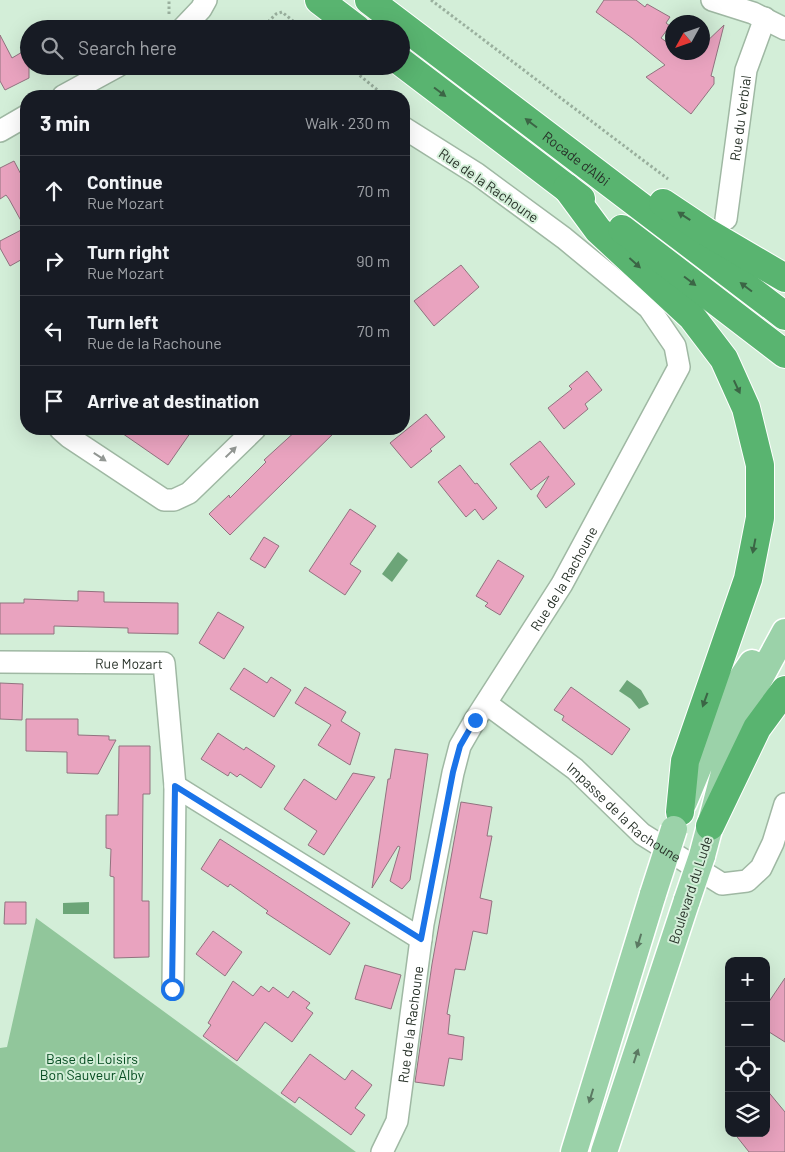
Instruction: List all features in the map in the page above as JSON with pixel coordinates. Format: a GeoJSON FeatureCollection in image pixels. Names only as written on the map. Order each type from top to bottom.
{"type":"FeatureCollection","features":[{"type":"Feature","properties":{"kind":"highway"},"geometry":{"type":"LineString","coordinates":[[319,0],[345,20]]}},
{"type":"Feature","properties":{"kind":"highway","name":"Rocade d'Albi"},"geometry":{"type":"LineString","coordinates":[[369,0],[395,20]]}},
{"type":"Feature","properties":{"kind":"highway","name":"Rocade d'Albi"},"geometry":{"type":"LineString","coordinates":[[410,31],[785,316]]}},
{"type":"Feature","properties":{"kind":"highway"},"geometry":{"type":"LineString","coordinates":[[410,69],[785,354]]}},
{"type":"Feature","properties":{"kind":"highway"},"geometry":{"type":"LineString","coordinates":[[612,185],[639,186],[706,231],[785,278]]}},
{"type":"Feature","properties":{"kind":"highway"},"geometry":{"type":"LineString","coordinates":[[567,188],[598,230],[692,317],[724,359],[746,408],[760,465],[760,518],[748,580],[685,761],[677,820]]}},
{"type":"Feature","properties":{"kind":"highway"},"geometry":{"type":"LineString","coordinates":[[710,826],[757,728],[785,690]]}},
{"type":"Feature","properties":{"kind":"main road","name":"Boulevard du Lude"},"geometry":{"type":"LineString","coordinates":[[574,1152],[677,820],[715,730],[739,681],[757,656],[785,631]]}},
{"type":"Feature","properties":{"kind":"main road","name":"Boulevard du Lude"},"geometry":{"type":"LineString","coordinates":[[604,1152],[702,856],[729,754],[754,689],[785,631]]}},
{"type":"Feature","properties":{"kind":"street"},"geometry":{"type":"LineString","coordinates":[[191,20],[202,9],[206,0]]}},
{"type":"Feature","properties":{"kind":"street"},"geometry":{"type":"LineString","coordinates":[[712,0],[760,11],[785,29]]}},
{"type":"Feature","properties":{"kind":"street","name":"Rue du Verbial"},"geometry":{"type":"LineString","coordinates":[[726,219],[746,70],[760,11]]}},
{"type":"Feature","properties":{"kind":"street"},"geometry":{"type":"LineString","coordinates":[[74,90],[102,75]]}},
{"type":"Feature","properties":{"kind":"street"},"geometry":{"type":"LineString","coordinates":[[0,131],[20,121]]}},
{"type":"Feature","properties":{"kind":"street","name":"Rue de la Rachoune"},"geometry":{"type":"LineString","coordinates":[[382,1152],[397,1121],[421,939],[456,759],[466,736],[562,584],[679,367],[675,346],[650,308],[564,238],[477,174],[410,132]]}},
{"type":"Feature","properties":{"kind":"street"},"geometry":{"type":"LineString","coordinates":[[67,435],[164,500],[174,500],[189,493],[249,435]]}},
{"type":"Feature","properties":{"kind":"street","name":"Rue Mozart"},"geometry":{"type":"LineString","coordinates":[[0,662],[164,663],[175,786],[172,989]]}},
{"type":"Feature","properties":{"kind":"street","name":"Impasse de la Rachoune"},"geometry":{"type":"LineString","coordinates":[[487,704],[575,769],[642,834],[722,884],[747,882],[760,868],[779,841],[785,804]]}},
{"type":"Feature","properties":{"kind":"street"},"geometry":{"type":"LineString","coordinates":[[175,786],[421,939]]}},
{"type":"Feature","properties":{"kind":"path"},"geometry":{"type":"LineString","coordinates":[[431,0],[668,180]]}},
{"type":"Feature","properties":{"kind":"path"},"geometry":{"type":"LineString","coordinates":[[270,20],[276,14],[282,12],[292,20]]}},
{"type":"Feature","properties":{"kind":"path"},"geometry":{"type":"LineString","coordinates":[[359,75],[378,90]]}},
{"type":"Feature","properties":{"kind":"green space","name":"Base de Loisirs Bon Sauveur Alby"},"geometry":{"type":"Polygon","coordinates":[[[36,918],[356,1152],[0,1152],[0,1048],[7,1047],[36,918]]]}},
{"type":"Feature","properties":{"kind":"shaded area"},"geometry":{"type":"Polygon","coordinates":[[[398,552],[408,560],[392,582],[382,574],[398,552]]]}},
{"type":"Feature","properties":{"kind":"shaded area"},"geometry":{"type":"Polygon","coordinates":[[[627,680],[641,690],[649,704],[639,709],[631,699],[619,691],[627,680]]]}},
{"type":"Feature","properties":{"kind":"shaded area"},"geometry":{"type":"Polygon","coordinates":[[[89,902],[89,914],[63,914],[63,903],[89,902]]]}},
{"type":"Feature","properties":{"kind":"building"},"geometry":{"type":"Polygon","coordinates":[[[604,0],[636,0],[645,7],[647,4],[666,15],[665,33],[661,38],[665,41],[665,60],[710,60],[710,38],[724,25],[711,76],[714,77],[714,84],[691,114],[646,77],[665,65],[596,12],[604,0]]]}},
{"type":"Feature","properties":{"kind":"building"},"geometry":{"type":"Polygon","coordinates":[[[0,35],[12,58],[20,53],[20,75],[29,75],[29,78],[5,90],[0,81],[0,35]]]}},
{"type":"Feature","properties":{"kind":"building"},"geometry":{"type":"Polygon","coordinates":[[[14,161],[20,172],[20,219],[6,195],[0,199],[0,168],[14,161]]]}},
{"type":"Feature","properties":{"kind":"building"},"geometry":{"type":"Polygon","coordinates":[[[20,231],[20,260],[10,266],[0,248],[0,241],[20,231]]]}},
{"type":"Feature","properties":{"kind":"building"},"geometry":{"type":"Polygon","coordinates":[[[461,265],[479,287],[434,326],[414,301],[461,265]]]}},
{"type":"Feature","properties":{"kind":"building"},"geometry":{"type":"Polygon","coordinates":[[[587,371],[602,390],[585,404],[588,409],[564,429],[548,408],[572,389],[569,386],[587,371]]]}},
{"type":"Feature","properties":{"kind":"building"},"geometry":{"type":"Polygon","coordinates":[[[426,414],[445,437],[430,449],[432,451],[411,468],[390,443],[400,435],[410,435],[410,427],[426,414]]]}},
{"type":"Feature","properties":{"kind":"building"},"geometry":{"type":"Polygon","coordinates":[[[125,435],[189,435],[168,465],[125,435]]]}},
{"type":"Feature","properties":{"kind":"building"},"geometry":{"type":"Polygon","coordinates":[[[291,435],[332,435],[230,535],[209,514],[229,495],[230,498],[266,462],[264,460],[291,435]]]}},
{"type":"Feature","properties":{"kind":"building"},"geometry":{"type":"Polygon","coordinates":[[[540,441],[575,484],[546,508],[537,496],[549,476],[531,490],[510,464],[540,441]]]}},
{"type":"Feature","properties":{"kind":"building"},"geometry":{"type":"Polygon","coordinates":[[[460,465],[497,508],[483,520],[475,509],[466,517],[438,482],[460,465]]]}},
{"type":"Feature","properties":{"kind":"building"},"geometry":{"type":"Polygon","coordinates":[[[350,509],[376,526],[350,564],[361,571],[345,595],[309,571],[350,509]]]}},
{"type":"Feature","properties":{"kind":"building"},"geometry":{"type":"Polygon","coordinates":[[[264,537],[279,546],[265,568],[250,559],[264,537]]]}},
{"type":"Feature","properties":{"kind":"building"},"geometry":{"type":"Polygon","coordinates":[[[498,560],[524,576],[500,615],[485,606],[488,603],[476,596],[498,560]]]}},
{"type":"Feature","properties":{"kind":"building"},"geometry":{"type":"Polygon","coordinates":[[[78,591],[104,592],[104,602],[178,603],[178,634],[128,633],[128,628],[54,626],[54,634],[0,634],[0,603],[24,603],[24,599],[78,601],[78,591]]]}},
{"type":"Feature","properties":{"kind":"building"},"geometry":{"type":"Polygon","coordinates":[[[218,612],[244,627],[224,659],[199,643],[218,612]]]}},
{"type":"Feature","properties":{"kind":"building"},"geometry":{"type":"Polygon","coordinates":[[[244,668],[267,683],[271,677],[291,690],[274,717],[230,689],[244,668]]]}},
{"type":"Feature","properties":{"kind":"building"},"geometry":{"type":"Polygon","coordinates":[[[0,683],[23,684],[22,720],[0,719],[0,683]]]}},
{"type":"Feature","properties":{"kind":"building"},"geometry":{"type":"Polygon","coordinates":[[[305,687],[346,712],[341,721],[360,733],[350,765],[318,745],[331,725],[295,703],[305,687]]]}},
{"type":"Feature","properties":{"kind":"building"},"geometry":{"type":"Polygon","coordinates":[[[571,687],[630,729],[612,755],[562,720],[564,716],[554,710],[571,687]]]}},
{"type":"Feature","properties":{"kind":"building"},"geometry":{"type":"Polygon","coordinates":[[[26,719],[78,719],[78,735],[109,736],[109,740],[116,740],[98,774],[67,773],[67,752],[26,751],[26,719]]]}},
{"type":"Feature","properties":{"kind":"building"},"geometry":{"type":"Polygon","coordinates":[[[218,733],[244,750],[246,747],[275,766],[261,788],[240,774],[237,777],[230,772],[228,776],[201,759],[218,733]]]}},
{"type":"Feature","properties":{"kind":"building"},"geometry":{"type":"Polygon","coordinates":[[[119,746],[150,746],[150,794],[143,794],[142,901],[149,901],[149,957],[114,958],[114,877],[110,876],[111,849],[106,848],[106,815],[118,815],[119,746]]]}},
{"type":"Feature","properties":{"kind":"building"},"geometry":{"type":"Polygon","coordinates":[[[395,749],[428,754],[410,880],[402,889],[390,881],[400,847],[398,846],[372,888],[388,779],[390,779],[395,749]]]}},
{"type":"Feature","properties":{"kind":"building"},"geometry":{"type":"Polygon","coordinates":[[[353,773],[375,777],[324,855],[308,845],[317,831],[284,809],[304,779],[336,800],[353,773]]]}},
{"type":"Feature","properties":{"kind":"building"},"geometry":{"type":"Polygon","coordinates":[[[461,802],[492,807],[487,836],[492,836],[480,898],[492,901],[487,934],[473,931],[465,970],[455,969],[447,1014],[450,1015],[448,1034],[464,1037],[462,1060],[449,1058],[444,1086],[415,1082],[432,964],[461,802]]]}},
{"type":"Feature","properties":{"kind":"building"},"geometry":{"type":"Polygon","coordinates":[[[220,839],[350,923],[330,955],[266,913],[268,911],[230,884],[228,887],[201,869],[220,839]]]}},
{"type":"Feature","properties":{"kind":"building"},"geometry":{"type":"Polygon","coordinates":[[[5,902],[26,902],[26,924],[4,924],[5,902]]]}},
{"type":"Feature","properties":{"kind":"building"},"geometry":{"type":"Polygon","coordinates":[[[213,931],[242,952],[225,976],[196,954],[213,931]]]}},
{"type":"Feature","properties":{"kind":"building"},"geometry":{"type":"Polygon","coordinates":[[[365,965],[401,975],[391,1009],[355,999],[365,965]]]}},
{"type":"Feature","properties":{"kind":"building"},"geometry":{"type":"Polygon","coordinates":[[[785,978],[785,1042],[770,1033],[770,1000],[785,978]]]}},
{"type":"Feature","properties":{"kind":"building"},"geometry":{"type":"Polygon","coordinates":[[[233,981],[253,996],[261,986],[269,992],[273,987],[288,998],[293,991],[310,1003],[306,1008],[313,1013],[292,1042],[265,1022],[237,1061],[203,1036],[211,1025],[208,1023],[233,981]]]}},
{"type":"Feature","properties":{"kind":"building"},"geometry":{"type":"Polygon","coordinates":[[[310,1054],[345,1080],[352,1070],[372,1085],[355,1108],[365,1115],[351,1135],[299,1097],[295,1103],[281,1093],[310,1054]]]}},
{"type":"Feature","properties":{"kind":"building"},"geometry":{"type":"Polygon","coordinates":[[[770,1094],[785,1112],[785,1152],[749,1152],[737,1137],[770,1137],[770,1094]]]}},
{"type":"Feature","properties":{"kind":"route"},"geometry":{"type":"LineString","coordinates":[[172,989],[175,786],[421,939],[453,772],[460,746],[475,720]]}}]}
